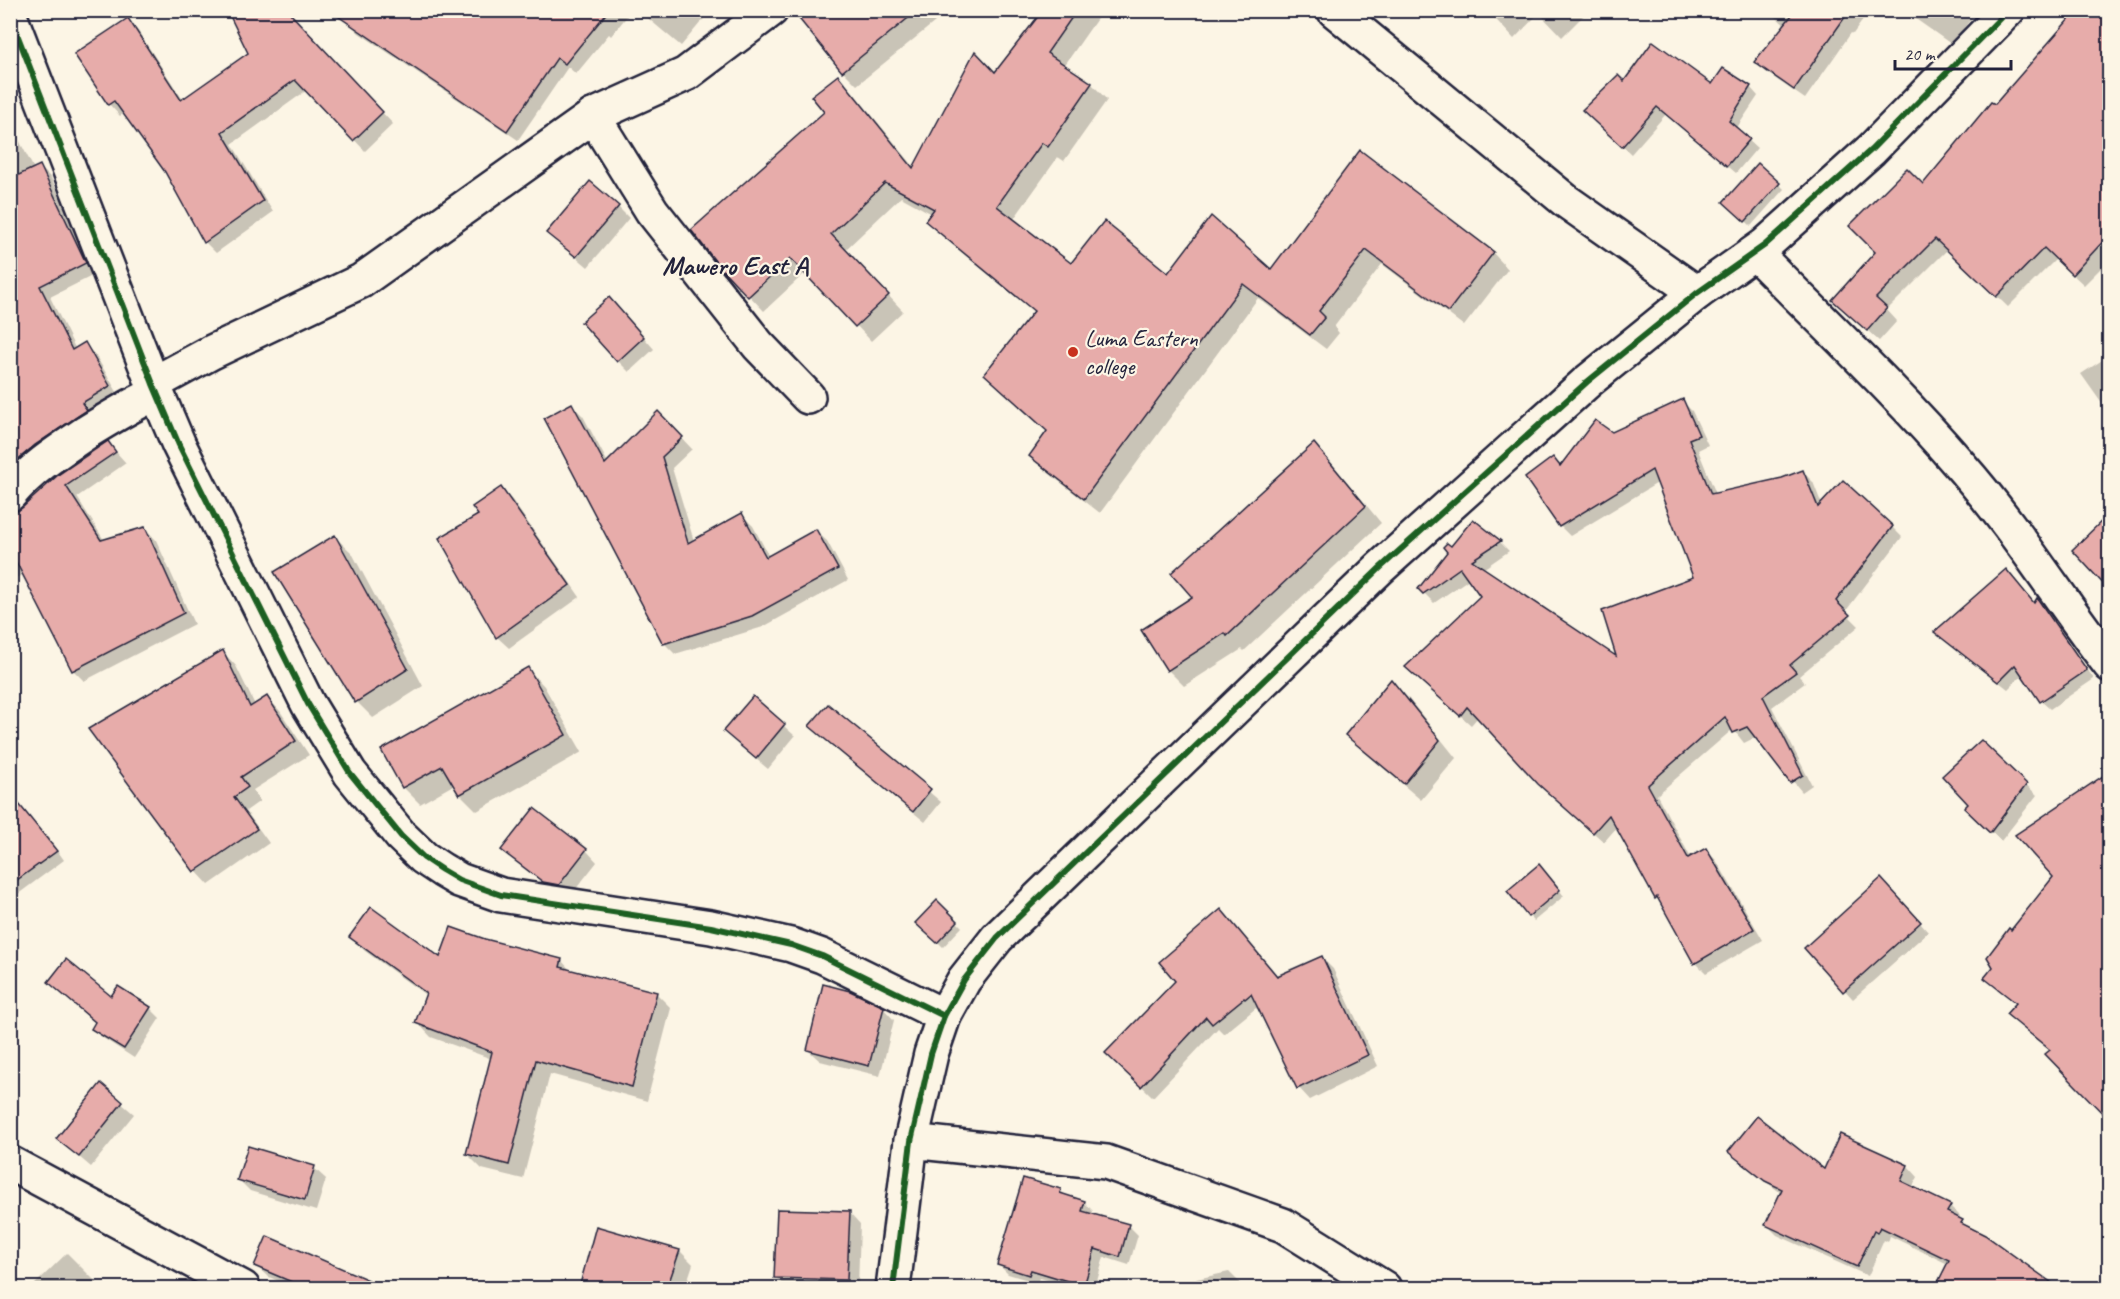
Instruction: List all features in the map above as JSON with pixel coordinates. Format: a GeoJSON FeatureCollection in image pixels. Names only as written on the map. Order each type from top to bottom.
{"type":"FeatureCollection","features":[{"type":"Feature","properties":{"kind":"street"},"geometry":{"type":"LineString","coordinates":[[10,494],[46,459],[155,388],[212,352],[361,281],[593,116],[686,74],[771,10]]}},
{"type":"Feature","properties":{"kind":"street"},"geometry":{"type":"LineString","coordinates":[[1334,10],[1566,201],[1697,293]]}},
{"type":"Feature","properties":{"kind":"street"},"geometry":{"type":"LineString","coordinates":[[893,1288],[911,1141],[931,1054],[944,1016],[964,980],[997,938],[1380,568],[1587,382],[1697,293],[1755,253],[1871,150],[2008,10]]}},
{"type":"Feature","properties":{"kind":"street"},"geometry":{"type":"LineString","coordinates":[[10,16],[17,55],[184,455],[308,704],[350,772],[400,836],[424,858],[459,880],[501,895],[711,927],[791,945],[822,956],[944,1016]]}},
{"type":"Feature","properties":{"kind":"street"},"geometry":{"type":"LineString","coordinates":[[593,116],[652,211],[758,345],[808,397]]}},
{"type":"Feature","properties":{"kind":"street"},"geometry":{"type":"LineString","coordinates":[[1755,253],[1913,413],[1961,465],[2001,516],[2109,665]]}},
{"type":"Feature","properties":{"kind":"street"},"geometry":{"type":"LineString","coordinates":[[911,1141],[1107,1162],[1283,1225],[1384,1288]]}},
{"type":"Feature","properties":{"kind":"street"},"geometry":{"type":"LineString","coordinates":[[10,1163],[243,1288]]}},
{"type":"Feature","properties":{"kind":"building"},"geometry":{"type":"Polygon","coordinates":[[[227,10],[287,10],[383,112],[353,141],[295,80],[222,132],[263,201],[204,243],[165,172],[114,101],[108,105],[74,54],[128,18],[181,100],[248,53],[227,10]]]}},
{"type":"Feature","properties":{"kind":"building"},"geometry":{"type":"Polygon","coordinates":[[[329,10],[609,10],[565,64],[557,58],[507,131],[329,10]]]}},
{"type":"Feature","properties":{"kind":"building"},"geometry":{"type":"Polygon","coordinates":[[[792,10],[918,10],[842,72],[792,10]]]}},
{"type":"Feature","properties":{"kind":"building"},"geometry":{"type":"Polygon","coordinates":[[[1043,10],[1077,10],[1047,53],[1092,83],[1048,147],[1042,143],[997,206],[1071,263],[1104,221],[1168,273],[1211,216],[1271,269],[1360,150],[1494,252],[1448,312],[1366,250],[1319,311],[1325,317],[1310,335],[1243,284],[1084,499],[1029,456],[1047,431],[984,374],[1034,311],[925,221],[934,209],[885,183],[831,234],[889,295],[855,327],[790,258],[748,297],[719,266],[691,230],[824,112],[811,96],[838,75],[913,168],[975,51],[995,72],[1043,10]]]}},
{"type":"Feature","properties":{"kind":"building"},"geometry":{"type":"Polygon","coordinates":[[[1796,10],[1850,10],[1794,90],[1754,62],[1796,10]]]}},
{"type":"Feature","properties":{"kind":"building"},"geometry":{"type":"Polygon","coordinates":[[[2077,10],[2109,10],[2109,235],[2072,275],[2044,248],[1996,297],[1935,239],[1876,298],[1887,308],[1867,331],[1832,300],[1875,252],[1849,226],[1907,168],[1923,184],[1991,102],[1995,104],[2077,10]]]}},
{"type":"Feature","properties":{"kind":"building"},"geometry":{"type":"Polygon","coordinates":[[[1653,41],[1712,84],[1723,68],[1751,86],[1729,121],[1750,139],[1727,166],[1657,107],[1622,147],[1582,110],[1618,75],[1624,81],[1653,41]]]}},
{"type":"Feature","properties":{"kind":"building"},"geometry":{"type":"Polygon","coordinates":[[[1758,163],[1780,183],[1745,222],[1723,202],[1758,163]]]}},
{"type":"Feature","properties":{"kind":"building"},"geometry":{"type":"Polygon","coordinates":[[[40,165],[86,263],[40,286],[72,350],[85,342],[110,386],[82,403],[87,410],[35,445],[10,466],[10,179],[40,165]]]}},
{"type":"Feature","properties":{"kind":"building"},"geometry":{"type":"Polygon","coordinates":[[[590,181],[619,206],[576,257],[546,233],[590,181]]]}},
{"type":"Feature","properties":{"kind":"building"},"geometry":{"type":"Polygon","coordinates":[[[609,297],[644,337],[617,362],[581,322],[609,297]]]}},
{"type":"Feature","properties":{"kind":"building"},"geometry":{"type":"Polygon","coordinates":[[[1683,399],[1699,435],[1689,439],[1711,494],[1782,478],[1803,470],[1818,507],[1843,480],[1893,526],[1836,601],[1850,615],[1790,665],[1796,672],[1763,696],[1803,775],[1790,783],[1747,727],[1733,733],[1725,717],[1648,785],[1688,858],[1706,848],[1754,929],[1694,964],[1609,815],[1593,833],[1538,784],[1467,707],[1460,716],[1405,667],[1480,596],[1460,568],[1423,594],[1418,589],[1447,552],[1443,547],[1447,543],[1451,546],[1473,519],[1501,541],[1472,560],[1616,656],[1602,611],[1693,577],[1652,470],[1559,527],[1525,478],[1553,457],[1560,466],[1595,420],[1612,432],[1683,399]]]}},
{"type":"Feature","properties":{"kind":"building"},"geometry":{"type":"Polygon","coordinates":[[[572,403],[605,464],[658,411],[683,437],[662,457],[688,543],[742,513],[766,557],[816,529],[838,569],[752,616],[663,644],[544,418],[572,403]]]}},
{"type":"Feature","properties":{"kind":"building"},"geometry":{"type":"Polygon","coordinates":[[[108,441],[116,452],[66,486],[101,540],[145,527],[184,613],[72,671],[10,550],[10,512],[16,512],[23,507],[58,475],[108,441]]]}},
{"type":"Feature","properties":{"kind":"building"},"geometry":{"type":"Polygon","coordinates":[[[1314,443],[1366,506],[1227,636],[1225,633],[1167,671],[1141,630],[1192,597],[1171,573],[1314,443]]]}},
{"type":"Feature","properties":{"kind":"building"},"geometry":{"type":"Polygon","coordinates":[[[501,487],[570,585],[496,638],[439,538],[478,515],[472,507],[501,487]]]}},
{"type":"Feature","properties":{"kind":"building"},"geometry":{"type":"Polygon","coordinates":[[[2109,514],[2109,590],[2072,550],[2109,514]]]}},
{"type":"Feature","properties":{"kind":"building"},"geometry":{"type":"Polygon","coordinates":[[[335,535],[408,669],[355,703],[274,572],[335,535]]]}},
{"type":"Feature","properties":{"kind":"building"},"geometry":{"type":"Polygon","coordinates":[[[2006,569],[2034,603],[2037,598],[2087,670],[2040,702],[2015,665],[1998,682],[1934,632],[2006,569]]]}},
{"type":"Feature","properties":{"kind":"building"},"geometry":{"type":"Polygon","coordinates":[[[223,650],[250,707],[267,696],[296,741],[241,777],[248,787],[234,797],[257,829],[194,872],[88,729],[223,650]]]}},
{"type":"Feature","properties":{"kind":"building"},"geometry":{"type":"Polygon","coordinates":[[[528,667],[566,735],[459,795],[442,766],[402,788],[381,750],[528,667]]]}},
{"type":"Feature","properties":{"kind":"building"},"geometry":{"type":"Polygon","coordinates":[[[1391,679],[1440,740],[1404,784],[1345,735],[1391,679]]]}},
{"type":"Feature","properties":{"kind":"building"},"geometry":{"type":"Polygon","coordinates":[[[753,696],[785,724],[756,759],[723,731],[753,696]]]}},
{"type":"Feature","properties":{"kind":"building"},"geometry":{"type":"Polygon","coordinates":[[[828,704],[931,789],[913,812],[809,726],[828,704]]]}},
{"type":"Feature","properties":{"kind":"building"},"geometry":{"type":"Polygon","coordinates":[[[1981,740],[2027,784],[1990,833],[1964,808],[1968,804],[1942,776],[1981,740]]]}},
{"type":"Feature","properties":{"kind":"building"},"geometry":{"type":"Polygon","coordinates":[[[2109,772],[2109,1120],[2045,1054],[2050,1050],[2006,1014],[2016,1003],[1984,978],[1993,967],[1987,957],[2053,877],[2015,835],[2109,772]]]}},
{"type":"Feature","properties":{"kind":"building"},"geometry":{"type":"Polygon","coordinates":[[[10,793],[57,851],[10,885],[10,793]]]}},
{"type":"Feature","properties":{"kind":"building"},"geometry":{"type":"Polygon","coordinates":[[[534,808],[587,849],[559,885],[543,882],[501,850],[534,808]]]}},
{"type":"Feature","properties":{"kind":"building"},"geometry":{"type":"Polygon","coordinates":[[[1539,864],[1560,890],[1528,917],[1507,891],[1539,864]]]}},
{"type":"Feature","properties":{"kind":"building"},"geometry":{"type":"Polygon","coordinates":[[[1881,878],[1921,922],[1843,992],[1804,948],[1881,878]]]}},
{"type":"Feature","properties":{"kind":"building"},"geometry":{"type":"Polygon","coordinates":[[[937,900],[958,921],[937,943],[915,923],[937,900]]]}},
{"type":"Feature","properties":{"kind":"building"},"geometry":{"type":"Polygon","coordinates":[[[371,907],[440,957],[451,927],[485,939],[562,959],[560,967],[657,992],[632,1087],[536,1060],[509,1165],[466,1154],[492,1052],[415,1023],[426,993],[349,937],[371,907]]]}},
{"type":"Feature","properties":{"kind":"building"},"geometry":{"type":"Polygon","coordinates":[[[1221,909],[1277,976],[1322,956],[1368,1055],[1297,1089],[1251,994],[1212,1024],[1206,1017],[1141,1087],[1105,1053],[1175,981],[1159,962],[1221,909]]]}},
{"type":"Feature","properties":{"kind":"building"},"geometry":{"type":"Polygon","coordinates":[[[66,959],[111,996],[118,986],[151,1007],[124,1049],[91,1029],[95,1022],[48,982],[66,959]]]}},
{"type":"Feature","properties":{"kind":"building"},"geometry":{"type":"Polygon","coordinates":[[[823,984],[850,991],[884,1007],[869,1066],[807,1050],[823,984]]]}},
{"type":"Feature","properties":{"kind":"building"},"geometry":{"type":"Polygon","coordinates":[[[101,1083],[123,1102],[79,1157],[56,1139],[101,1083]]]}},
{"type":"Feature","properties":{"kind":"building"},"geometry":{"type":"Polygon","coordinates":[[[1757,1116],[1824,1169],[1840,1134],[1908,1165],[1901,1181],[1951,1205],[1947,1212],[1963,1220],[1961,1223],[1985,1235],[2059,1288],[1935,1288],[1949,1260],[1880,1227],[1877,1233],[1874,1231],[1857,1267],[1765,1225],[1782,1189],[1765,1181],[1728,1152],[1757,1116]]]}},
{"type":"Feature","properties":{"kind":"building"},"geometry":{"type":"Polygon","coordinates":[[[248,1146],[315,1166],[305,1200],[237,1180],[248,1146]]]}},
{"type":"Feature","properties":{"kind":"building"},"geometry":{"type":"Polygon","coordinates":[[[1023,1178],[1061,1189],[1060,1193],[1085,1201],[1082,1211],[1129,1224],[1120,1257],[1095,1249],[1084,1286],[1031,1270],[1029,1275],[997,1265],[1023,1178]]]}},
{"type":"Feature","properties":{"kind":"building"},"geometry":{"type":"Polygon","coordinates":[[[777,1209],[850,1211],[847,1280],[774,1278],[777,1209]]]}},
{"type":"Feature","properties":{"kind":"building"},"geometry":{"type":"Polygon","coordinates":[[[596,1226],[680,1250],[667,1288],[579,1288],[596,1226]]]}},
{"type":"Feature","properties":{"kind":"building"},"geometry":{"type":"Polygon","coordinates":[[[267,1236],[387,1288],[306,1288],[254,1266],[267,1236]]]}},
{"type":"Feature","properties":{"kind":"cycle path"},"geometry":{"type":"LineString","coordinates":[[893,1288],[911,1141],[931,1054],[944,1016],[964,980],[997,938],[1380,568],[1587,382],[1697,293],[1765,245],[1871,150],[2008,10]]}},
{"type":"Feature","properties":{"kind":"cycle path"},"geometry":{"type":"LineString","coordinates":[[10,16],[153,384],[179,445],[308,704],[350,773],[401,836],[424,858],[442,870],[459,880],[501,895],[711,927],[791,945],[822,956],[944,1016]]}},
{"type":"Feature","properties":{"kind":"place","name":"Luma Eastern college"},"geometry":{"type":"Point","coordinates":[1073,352]}},
{"type":"Feature","properties":{"kind":"district","name":"Mawero East A"},"geometry":{"type":"Point","coordinates":[735,265]}}]}
